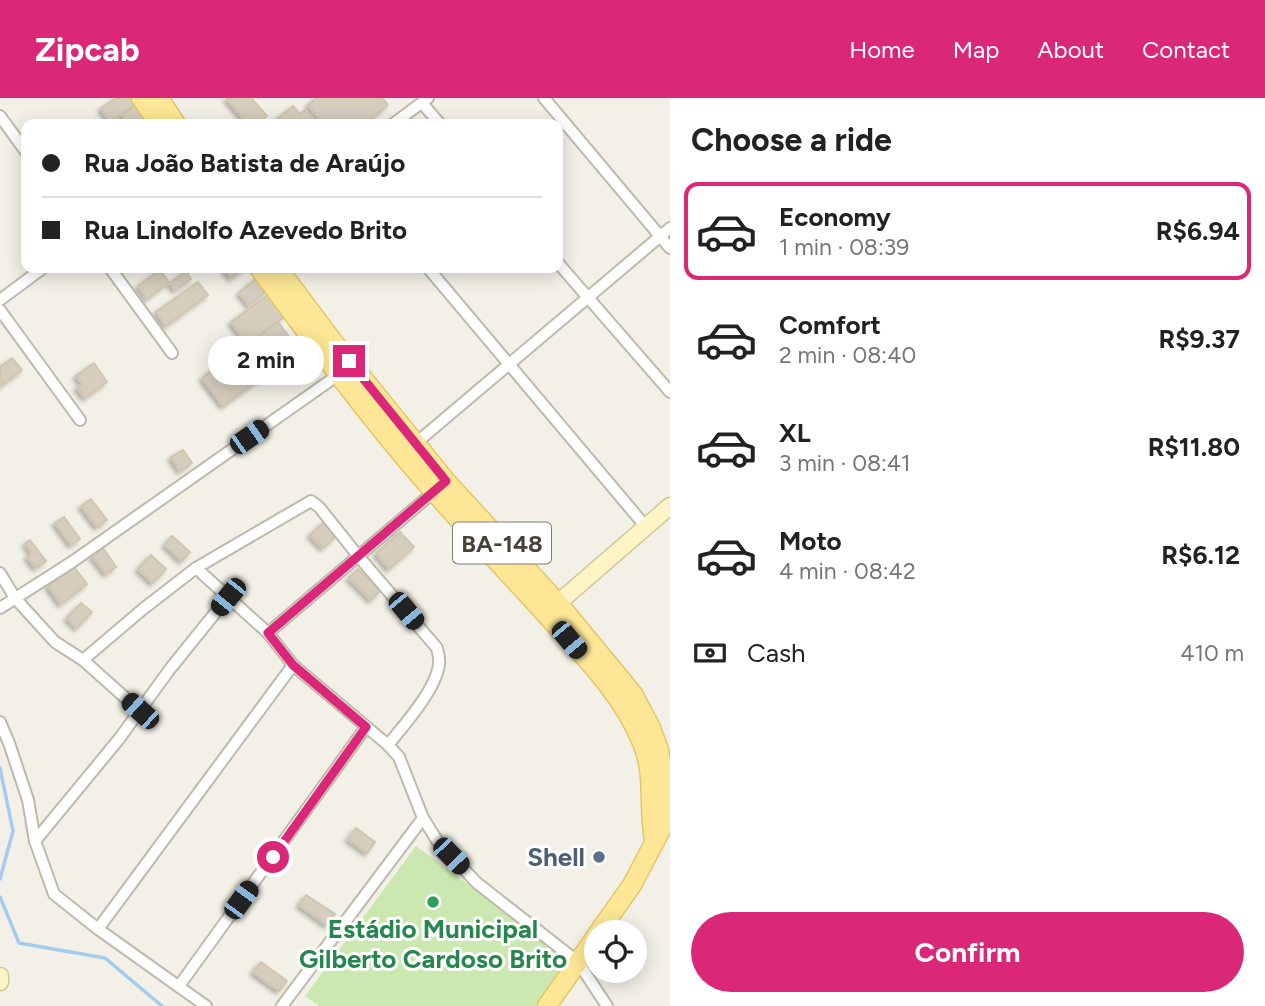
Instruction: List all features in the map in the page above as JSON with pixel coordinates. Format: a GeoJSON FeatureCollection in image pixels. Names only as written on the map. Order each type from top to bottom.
{"type":"FeatureCollection","features":[{"type":"Feature","properties":{"kind":"main road"},"geometry":{"type":"LineString","coordinates":[[141,98],[163,115]]}},
{"type":"Feature","properties":{"kind":"main road","name":"BA-148"},"geometry":{"type":"LineString","coordinates":[[263,273],[338,375],[633,694],[651,727],[659,750],[668,803],[660,825]]}},
{"type":"Feature","properties":{"kind":"main road","name":"BA-148"},"geometry":{"type":"LineString","coordinates":[[282,273],[416,443],[440,486]]}},
{"type":"Feature","properties":{"kind":"main road"},"geometry":{"type":"LineString","coordinates":[[607,920],[632,885],[660,825]]}},
{"type":"Feature","properties":{"kind":"main road"},"geometry":{"type":"LineString","coordinates":[[547,1006],[584,953]]}},
{"type":"Feature","properties":{"kind":"street"},"geometry":{"type":"LineString","coordinates":[[544,98],[562,119]]}},
{"type":"Feature","properties":{"kind":"street"},"geometry":{"type":"LineString","coordinates":[[400,119],[425,100],[437,119]]}},
{"type":"Feature","properties":{"kind":"street"},"geometry":{"type":"LineString","coordinates":[[0,116],[21,145]]}},
{"type":"Feature","properties":{"kind":"street"},"geometry":{"type":"LineString","coordinates":[[563,121],[670,248]]}},
{"type":"Feature","properties":{"kind":"street"},"geometry":{"type":"LineString","coordinates":[[416,443],[670,228]]}},
{"type":"Feature","properties":{"kind":"street"},"geometry":{"type":"LineString","coordinates":[[563,269],[670,392]]}},
{"type":"Feature","properties":{"kind":"street"},"geometry":{"type":"LineString","coordinates":[[0,300],[36,273]]}},
{"type":"Feature","properties":{"kind":"street"},"geometry":{"type":"LineString","coordinates":[[114,273],[173,353]]}},
{"type":"Feature","properties":{"kind":"street"},"geometry":{"type":"LineString","coordinates":[[432,273],[646,527]]}},
{"type":"Feature","properties":{"kind":"street"},"geometry":{"type":"LineString","coordinates":[[1,313],[80,420]]}},
{"type":"Feature","properties":{"kind":"street"},"geometry":{"type":"LineString","coordinates":[[0,608],[72,562],[338,375]]}},
{"type":"Feature","properties":{"kind":"street"},"geometry":{"type":"LineString","coordinates":[[268,633],[440,486]]}},
{"type":"Feature","properties":{"kind":"street"},"geometry":{"type":"LineString","coordinates":[[83,660],[196,568],[310,501],[318,507],[437,648],[440,662],[437,674],[424,699],[388,745]]}},
{"type":"Feature","properties":{"kind":"street"},"geometry":{"type":"LineString","coordinates":[[552,608],[670,506]]}},
{"type":"Feature","properties":{"kind":"street"},"geometry":{"type":"LineString","coordinates":[[196,568],[268,633],[293,665],[388,745],[399,757],[423,818],[438,842],[477,883],[578,962],[607,1006]]}},
{"type":"Feature","properties":{"kind":"street"},"geometry":{"type":"LineString","coordinates":[[0,573],[15,598],[55,642],[83,660],[140,711]]}},
{"type":"Feature","properties":{"kind":"street"},"geometry":{"type":"LineString","coordinates":[[35,841],[119,739],[170,669],[228,597]]}},
{"type":"Feature","properties":{"kind":"street"},"geometry":{"type":"LineString","coordinates":[[98,929],[293,665]]}},
{"type":"Feature","properties":{"kind":"street"},"geometry":{"type":"LineString","coordinates":[[0,722],[28,800],[35,841],[54,894],[206,1006]]}},
{"type":"Feature","properties":{"kind":"street"},"geometry":{"type":"LineString","coordinates":[[179,986],[366,727]]}},
{"type":"Feature","properties":{"kind":"street"},"geometry":{"type":"LineString","coordinates":[[287,1004],[423,818]]}},
{"type":"Feature","properties":{"kind":"green space","name":"Estádio Municipal Gilberto Cardoso Brito"},"geometry":{"type":"Polygon","coordinates":[[[416,846],[570,959],[535,1006],[319,1006],[305,996],[416,846]]]}},
{"type":"Feature","properties":{"kind":"building"},"geometry":{"type":"Polygon","coordinates":[[[116,98],[135,98],[138,103],[112,119],[108,119],[101,108],[116,98]]]}},
{"type":"Feature","properties":{"kind":"building"},"geometry":{"type":"Polygon","coordinates":[[[226,98],[251,98],[267,116],[263,119],[244,119],[226,98]]]}},
{"type":"Feature","properties":{"kind":"building"},"geometry":{"type":"Polygon","coordinates":[[[316,98],[382,98],[388,105],[371,119],[320,119],[308,105],[316,98]]]}},
{"type":"Feature","properties":{"kind":"building"},"geometry":{"type":"Polygon","coordinates":[[[139,103],[148,116],[144,119],[125,119],[122,115],[139,103]]]}},
{"type":"Feature","properties":{"kind":"building"},"geometry":{"type":"Polygon","coordinates":[[[293,106],[300,114],[305,110],[313,119],[277,119],[293,106]]]}},
{"type":"Feature","properties":{"kind":"building"},"geometry":{"type":"Polygon","coordinates":[[[156,273],[162,273],[169,282],[147,299],[138,286],[156,273]]]}},
{"type":"Feature","properties":{"kind":"building"},"geometry":{"type":"Polygon","coordinates":[[[183,273],[187,273],[191,279],[175,290],[170,283],[183,273]]]}},
{"type":"Feature","properties":{"kind":"building"},"geometry":{"type":"Polygon","coordinates":[[[257,278],[267,290],[249,305],[239,293],[257,278]]]}},
{"type":"Feature","properties":{"kind":"building"},"geometry":{"type":"Polygon","coordinates":[[[198,282],[208,295],[166,326],[156,312],[198,282]]]}},
{"type":"Feature","properties":{"kind":"building"},"geometry":{"type":"Polygon","coordinates":[[[268,295],[284,317],[247,344],[231,322],[268,295]]]}},
{"type":"Feature","properties":{"kind":"building"},"geometry":{"type":"Polygon","coordinates":[[[278,322],[290,338],[283,343],[293,355],[223,406],[202,378],[278,322]]]}},
{"type":"Feature","properties":{"kind":"building"},"geometry":{"type":"Polygon","coordinates":[[[12,358],[22,370],[1,386],[3,381],[0,379],[0,367],[12,358]]]}},
{"type":"Feature","properties":{"kind":"building"},"geometry":{"type":"Polygon","coordinates":[[[94,363],[107,382],[85,398],[77,388],[82,384],[76,376],[94,363]]]}},
{"type":"Feature","properties":{"kind":"building"},"geometry":{"type":"Polygon","coordinates":[[[183,450],[192,463],[180,471],[171,457],[183,450]]]}},
{"type":"Feature","properties":{"kind":"building"},"geometry":{"type":"Polygon","coordinates":[[[91,499],[107,520],[97,527],[81,506],[91,499]]]}},
{"type":"Feature","properties":{"kind":"building"},"geometry":{"type":"Polygon","coordinates":[[[64,517],[80,539],[71,545],[55,523],[64,517]]]}},
{"type":"Feature","properties":{"kind":"building"},"geometry":{"type":"Polygon","coordinates":[[[324,522],[337,535],[323,548],[310,535],[324,522]]]}},
{"type":"Feature","properties":{"kind":"building"},"geometry":{"type":"Polygon","coordinates":[[[400,532],[414,547],[389,569],[376,553],[400,532]]]}},
{"type":"Feature","properties":{"kind":"building"},"geometry":{"type":"Polygon","coordinates":[[[172,536],[190,552],[182,561],[165,545],[172,536]]]}},
{"type":"Feature","properties":{"kind":"building"},"geometry":{"type":"Polygon","coordinates":[[[30,540],[46,561],[36,568],[27,557],[32,553],[25,544],[30,540]]]}},
{"type":"Feature","properties":{"kind":"building"},"geometry":{"type":"Polygon","coordinates":[[[103,548],[116,567],[106,574],[92,556],[103,548]]]}},
{"type":"Feature","properties":{"kind":"building"},"geometry":{"type":"Polygon","coordinates":[[[151,555],[166,569],[153,583],[138,569],[151,555]]]}},
{"type":"Feature","properties":{"kind":"building"},"geometry":{"type":"Polygon","coordinates":[[[74,567],[87,584],[61,604],[48,586],[74,567]]]}},
{"type":"Feature","properties":{"kind":"building"},"geometry":{"type":"Polygon","coordinates":[[[358,569],[380,591],[371,600],[349,578],[358,569]]]}},
{"type":"Feature","properties":{"kind":"building"},"geometry":{"type":"Polygon","coordinates":[[[81,603],[92,612],[77,628],[67,618],[81,603]]]}},
{"type":"Feature","properties":{"kind":"building"},"geometry":{"type":"Polygon","coordinates":[[[356,828],[375,842],[367,853],[348,839],[356,828]]]}},
{"type":"Feature","properties":{"kind":"building"},"geometry":{"type":"Polygon","coordinates":[[[306,895],[335,914],[327,925],[299,905],[306,895]]]}},
{"type":"Feature","properties":{"kind":"building"},"geometry":{"type":"Polygon","coordinates":[[[261,962],[287,981],[279,991],[253,972],[261,962]]]}},
{"type":"Feature","properties":{"kind":"waterway"},"geometry":{"type":"LineString","coordinates":[[0,768],[13,831],[0,879]]}},
{"type":"Feature","properties":{"kind":"waterway"},"geometry":{"type":"LineString","coordinates":[[0,897],[19,943],[105,958],[162,1006]]}},
{"type":"Feature","properties":{"kind":"place","name":"Shell"},"geometry":{"type":"Point","coordinates":[599,857]}},
{"type":"Feature","properties":{"kind":"place","name":"Estádio Municipal Gilberto Cardoso Brito"},"geometry":{"type":"Point","coordinates":[433,902]}},
{"type":"Feature","properties":{"kind":"route"},"geometry":{"type":"LineString","coordinates":[[273,857],[366,727],[293,665],[268,633],[446,481],[349,361]]}}]}
